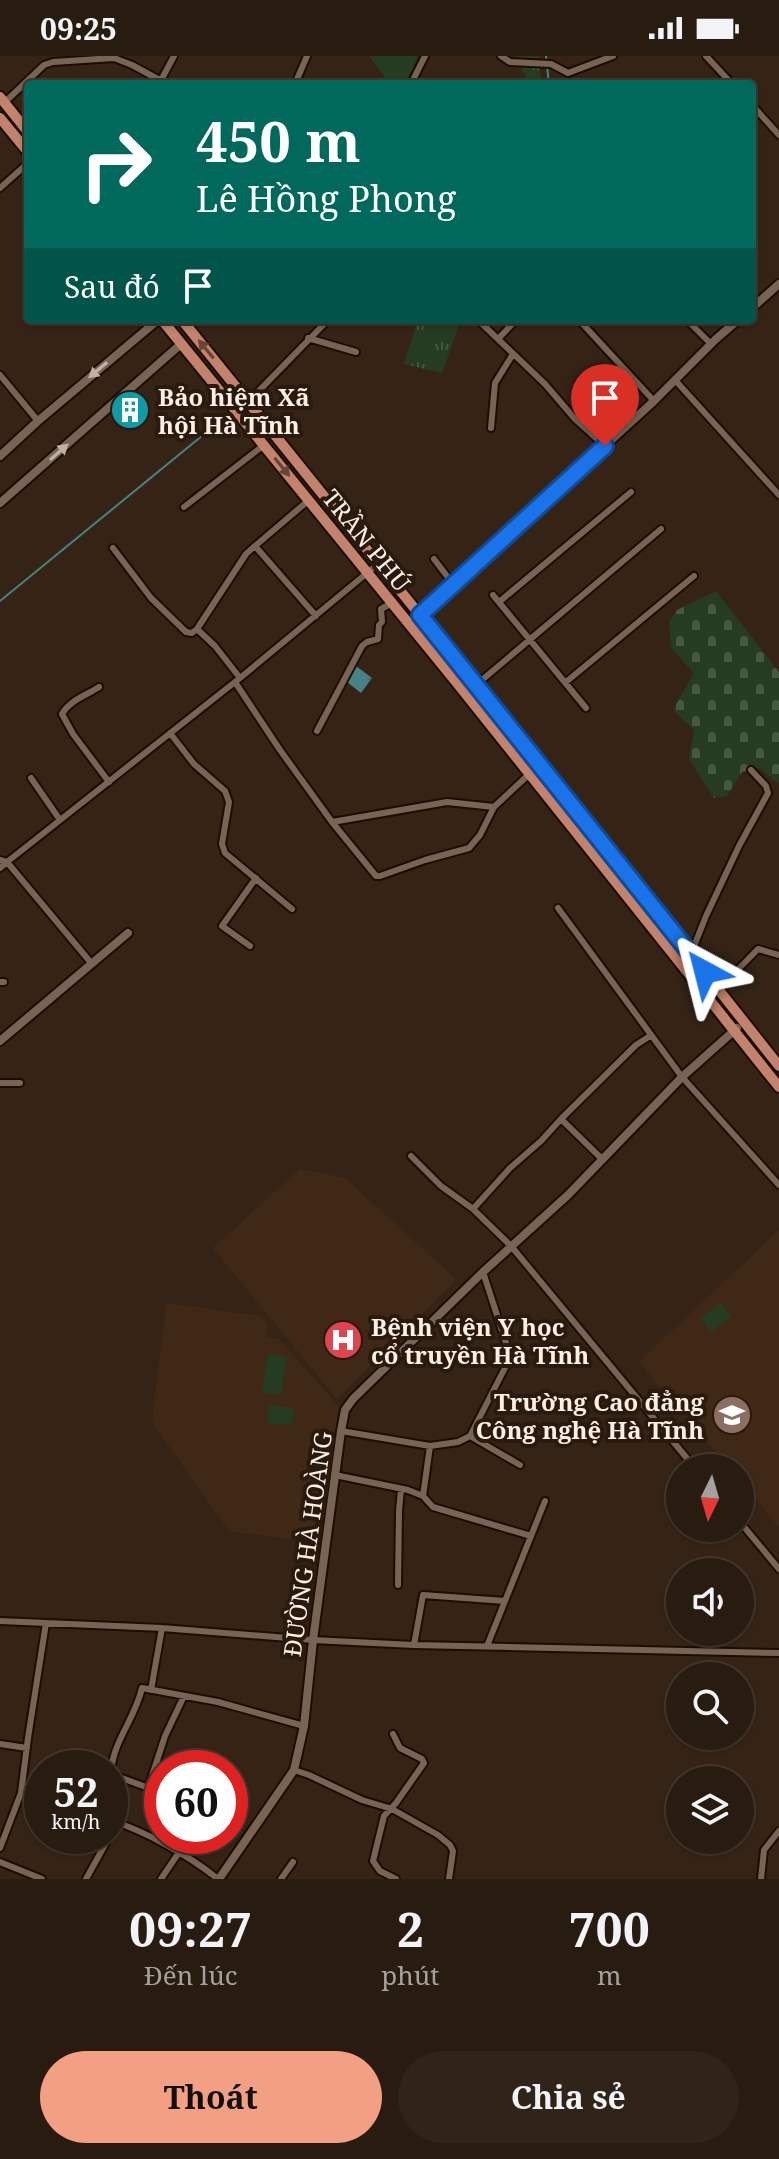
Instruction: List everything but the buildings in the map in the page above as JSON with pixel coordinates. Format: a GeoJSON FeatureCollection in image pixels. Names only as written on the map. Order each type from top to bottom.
{"type":"FeatureCollection","features":[{"type":"Feature","properties":{"kind":"main road"},"geometry":{"type":"LineString","coordinates":[[2,100],[24,127]]}},
{"type":"Feature","properties":{"kind":"main road"},"geometry":{"type":"LineString","coordinates":[[0,118],[24,147]]}},
{"type":"Feature","properties":{"kind":"main road","name":"TRẦN PHÚ"},"geometry":{"type":"LineString","coordinates":[[164,324],[368,573],[779,1087]]}},
{"type":"Feature","properties":{"kind":"main road","name":"TRẦN PHÚ"},"geometry":{"type":"LineString","coordinates":[[191,324],[248,402],[779,1066]]}},
{"type":"Feature","properties":{"kind":"street"},"geometry":{"type":"LineString","coordinates":[[37,56],[44,65]]}},
{"type":"Feature","properties":{"kind":"street"},"geometry":{"type":"LineString","coordinates":[[164,80],[174,56]]}},
{"type":"Feature","properties":{"kind":"street"},"geometry":{"type":"LineString","coordinates":[[297,80],[307,56]]}},
{"type":"Feature","properties":{"kind":"street"},"geometry":{"type":"LineString","coordinates":[[413,80],[425,56]]}},
{"type":"Feature","properties":{"kind":"street"},"geometry":{"type":"LineString","coordinates":[[501,56],[510,62],[551,64],[568,73],[613,56]]}},
{"type":"Feature","properties":{"kind":"street"},"geometry":{"type":"LineString","coordinates":[[706,56],[728,80]]}},
{"type":"Feature","properties":{"kind":"street"},"geometry":{"type":"LineString","coordinates":[[26,80],[44,65],[53,62],[114,58],[158,80]]}},
{"type":"Feature","properties":{"kind":"street"},"geometry":{"type":"LineString","coordinates":[[568,73],[569,80]]}},
{"type":"Feature","properties":{"kind":"street"},"geometry":{"type":"LineString","coordinates":[[2,100],[24,82]]}},
{"type":"Feature","properties":{"kind":"street"},"geometry":{"type":"LineString","coordinates":[[756,109],[779,135]]}},
{"type":"Feature","properties":{"kind":"street"},"geometry":{"type":"LineString","coordinates":[[0,188],[24,167]]}},
{"type":"Feature","properties":{"kind":"street"},"geometry":{"type":"LineString","coordinates":[[756,304],[779,284]]}},
{"type":"Feature","properties":{"kind":"street"},"geometry":{"type":"LineString","coordinates":[[0,456],[155,324]]}},
{"type":"Feature","properties":{"kind":"street"},"geometry":{"type":"LineString","coordinates":[[248,402],[324,324]]}},
{"type":"Feature","properties":{"kind":"street"},"geometry":{"type":"LineString","coordinates":[[482,324],[605,446]]}},
{"type":"Feature","properties":{"kind":"street"},"geometry":{"type":"LineString","coordinates":[[498,339],[512,324]]}},
{"type":"Feature","properties":{"kind":"street"},"geometry":{"type":"LineString","coordinates":[[583,324],[654,401]]}},
{"type":"Feature","properties":{"kind":"street"},"geometry":{"type":"LineString","coordinates":[[691,324],[711,344]]}},
{"type":"Feature","properties":{"kind":"street"},"geometry":{"type":"LineString","coordinates":[[409,624],[654,401],[734,324]]}},
{"type":"Feature","properties":{"kind":"street"},"geometry":{"type":"LineString","coordinates":[[308,338],[356,352]]}},
{"type":"Feature","properties":{"kind":"street"},"geometry":{"type":"LineString","coordinates":[[0,503],[181,344]]}},
{"type":"Feature","properties":{"kind":"street"},"geometry":{"type":"LineString","coordinates":[[491,428],[495,383],[513,354]]}},
{"type":"Feature","properties":{"kind":"street"},"geometry":{"type":"LineString","coordinates":[[0,375],[38,421]]}},
{"type":"Feature","properties":{"kind":"street"},"geometry":{"type":"LineString","coordinates":[[675,380],[779,495]]}},
{"type":"Feature","properties":{"kind":"street"},"geometry":{"type":"LineString","coordinates":[[184,507],[264,445]]}},
{"type":"Feature","properties":{"kind":"street"},"geometry":{"type":"LineString","coordinates":[[499,602],[631,492]]}},
{"type":"Feature","properties":{"kind":"street"},"geometry":{"type":"LineString","coordinates":[[113,548],[151,598],[186,632],[192,633],[246,554],[309,500]]}},
{"type":"Feature","properties":{"kind":"street"},"geometry":{"type":"LineString","coordinates":[[476,685],[661,529]]}},
{"type":"Feature","properties":{"kind":"street"},"geometry":{"type":"LineString","coordinates":[[255,546],[316,616]]}},
{"type":"Feature","properties":{"kind":"street"},"geometry":{"type":"LineString","coordinates":[[434,559],[453,584]]}},
{"type":"Feature","properties":{"kind":"street"},"geometry":{"type":"LineString","coordinates":[[0,868],[4,861],[109,782],[378,564]]}},
{"type":"Feature","properties":{"kind":"street"},"geometry":{"type":"LineString","coordinates":[[566,682],[694,576]]}},
{"type":"Feature","properties":{"kind":"street"},"geometry":{"type":"LineString","coordinates":[[493,595],[586,708]]}},
{"type":"Feature","properties":{"kind":"street"},"geometry":{"type":"LineString","coordinates":[[317,731],[362,646],[378,639],[381,609],[392,603]]}},
{"type":"Feature","properties":{"kind":"street"},"geometry":{"type":"LineString","coordinates":[[197,629],[215,646],[280,750],[376,876],[469,848],[480,835],[494,807],[540,764]]}},
{"type":"Feature","properties":{"kind":"street"},"geometry":{"type":"LineString","coordinates":[[99,687],[65,708],[62,714],[109,782]]}},
{"type":"Feature","properties":{"kind":"street"},"geometry":{"type":"LineString","coordinates":[[170,733],[194,764],[225,791],[229,802],[223,849],[292,909]]}},
{"type":"Feature","properties":{"kind":"street"},"geometry":{"type":"LineString","coordinates":[[691,954],[739,846],[768,793],[766,786],[751,770]]}},
{"type":"Feature","properties":{"kind":"street"},"geometry":{"type":"LineString","coordinates":[[31,778],[60,820]]}},
{"type":"Feature","properties":{"kind":"street"},"geometry":{"type":"LineString","coordinates":[[332,822],[447,802],[494,807]]}},
{"type":"Feature","properties":{"kind":"street"},"geometry":{"type":"LineString","coordinates":[[4,861],[92,964]]}},
{"type":"Feature","properties":{"kind":"street"},"geometry":{"type":"LineString","coordinates":[[250,946],[222,926],[256,878]]}},
{"type":"Feature","properties":{"kind":"street"},"geometry":{"type":"LineString","coordinates":[[558,908],[682,1077],[779,1185]]}},
{"type":"Feature","properties":{"kind":"street"},"geometry":{"type":"LineString","coordinates":[[0,1041],[128,933]]}},
{"type":"Feature","properties":{"kind":"street"},"geometry":{"type":"LineString","coordinates":[[719,989],[758,949],[779,955]]}},
{"type":"Feature","properties":{"kind":"street","name":"ĐƯỜNG HÀ HOÀNG"},"geometry":{"type":"LineString","coordinates":[[218,1879],[294,1770],[304,1726],[345,1410],[483,1272],[603,1160],[682,1077],[743,1022]]}},
{"type":"Feature","properties":{"kind":"street"},"geometry":{"type":"LineString","coordinates":[[473,1209],[510,1168],[636,1045],[650,1036]]}},
{"type":"Feature","properties":{"kind":"street"},"geometry":{"type":"LineString","coordinates":[[0,1083],[20,1083]]}},
{"type":"Feature","properties":{"kind":"street"},"geometry":{"type":"LineString","coordinates":[[561,1119],[603,1160]]}},
{"type":"Feature","properties":{"kind":"street"},"geometry":{"type":"LineString","coordinates":[[411,1156],[511,1246],[683,1454]]}},
{"type":"Feature","properties":{"kind":"street"},"geometry":{"type":"LineString","coordinates":[[341,1431],[430,1446],[458,1442],[470,1436],[507,1364],[506,1343],[483,1272]]}},
{"type":"Feature","properties":{"kind":"street"},"geometry":{"type":"LineString","coordinates":[[470,1436],[520,1465]]}},
{"type":"Feature","properties":{"kind":"street"},"geometry":{"type":"LineString","coordinates":[[423,1496],[430,1446]]}},
{"type":"Feature","properties":{"kind":"street"},"geometry":{"type":"LineString","coordinates":[[335,1475],[401,1489],[423,1496],[433,1507],[531,1536]]}},
{"type":"Feature","properties":{"kind":"street"},"geometry":{"type":"LineString","coordinates":[[398,1585],[401,1489]]}},
{"type":"Feature","properties":{"kind":"street"},"geometry":{"type":"LineString","coordinates":[[487,1646],[545,1501]]}},
{"type":"Feature","properties":{"kind":"street"},"geometry":{"type":"LineString","coordinates":[[754,1539],[779,1569]]}},
{"type":"Feature","properties":{"kind":"street"},"geometry":{"type":"LineString","coordinates":[[414,1645],[423,1595],[505,1601]]}},
{"type":"Feature","properties":{"kind":"street"},"geometry":{"type":"LineString","coordinates":[[0,1621],[414,1645],[779,1653]]}},
{"type":"Feature","properties":{"kind":"street"},"geometry":{"type":"LineString","coordinates":[[0,1848],[21,1793],[46,1623]]}},
{"type":"Feature","properties":{"kind":"street"},"geometry":{"type":"LineString","coordinates":[[151,1690],[162,1628]]}},
{"type":"Feature","properties":{"kind":"street"},"geometry":{"type":"LineString","coordinates":[[114,1750],[138,1705],[142,1688],[218,1702],[304,1726]]}},
{"type":"Feature","properties":{"kind":"street"},"geometry":{"type":"LineString","coordinates":[[160,1750],[184,1696]]}},
{"type":"Feature","properties":{"kind":"street"},"geometry":{"type":"LineString","coordinates":[[393,1734],[400,1748],[424,1763],[384,1816],[373,1861],[380,1871],[396,1879]]}},
{"type":"Feature","properties":{"kind":"street"},"geometry":{"type":"LineString","coordinates":[[0,1744],[27,1748]]}},
{"type":"Feature","properties":{"kind":"street"},"geometry":{"type":"LineString","coordinates":[[294,1770],[362,1800],[392,1809],[438,1835],[453,1851],[449,1879]]}},
{"type":"Feature","properties":{"kind":"street"},"geometry":{"type":"LineString","coordinates":[[761,1879],[764,1850],[779,1831]]}},
{"type":"Feature","properties":{"kind":"street"},"geometry":{"type":"LineString","coordinates":[[86,1879],[98,1854]]}},
{"type":"Feature","properties":{"kind":"street"},"geometry":{"type":"LineString","coordinates":[[161,1879],[179,1854]]}},
{"type":"Feature","properties":{"kind":"street"},"geometry":{"type":"LineString","coordinates":[[183,1854],[218,1879]]}},
{"type":"Feature","properties":{"kind":"street"},"geometry":{"type":"LineString","coordinates":[[0,1862],[42,1879]]}},
{"type":"Feature","properties":{"kind":"street"},"geometry":{"type":"LineString","coordinates":[[281,1879],[293,1862]]}},
{"type":"Feature","properties":{"kind":"shaded area","name":"Bệnh viện Y học cổ truyền Hà Tĩnh"},"geometry":{"type":"Polygon","coordinates":[[[300,1169],[345,1178],[457,1280],[337,1399],[213,1248],[300,1169]]]}},
{"type":"Feature","properties":{"kind":"shaded area","name":"Trường Cao đẳng Công nghệ Hà Tĩnh"},"geometry":{"type":"Polygon","coordinates":[[[779,1230],[779,1527],[754,1498],[754,1454],[717,1454],[639,1362],[779,1230]]]}},
{"type":"Feature","properties":{"kind":"shaded area"},"geometry":{"type":"Polygon","coordinates":[[[166,1303],[259,1316],[268,1325],[265,1336],[280,1340],[339,1407],[322,1543],[229,1531],[152,1422],[166,1303]]]}},
{"type":"Feature","properties":{"kind":"green space"},"geometry":{"type":"Polygon","coordinates":[[[369,56],[418,56],[408,80],[387,80],[369,56]]]}},
{"type":"Feature","properties":{"kind":"green space"},"geometry":{"type":"Polygon","coordinates":[[[515,56],[539,56],[541,80],[527,80],[515,56]]]}},
{"type":"Feature","properties":{"kind":"green space"},"geometry":{"type":"Polygon","coordinates":[[[417,324],[460,324],[442,373],[404,364],[417,324]]]}},
{"type":"Feature","properties":{"kind":"green space"},"geometry":{"type":"Polygon","coordinates":[[[716,591],[779,672],[779,784],[759,768],[742,772],[727,796],[714,798],[689,759],[694,730],[673,710],[694,673],[671,648],[669,622],[677,610],[716,591]]]}},
{"type":"Feature","properties":{"kind":"green space"},"geometry":{"type":"Polygon","coordinates":[[[721,1303],[731,1317],[711,1332],[700,1318],[721,1303]]]}},
{"type":"Feature","properties":{"kind":"green space"},"geometry":{"type":"Polygon","coordinates":[[[268,1354],[287,1357],[281,1395],[262,1392],[268,1354]]]}},
{"type":"Feature","properties":{"kind":"green space"},"geometry":{"type":"Polygon","coordinates":[[[269,1405],[293,1408],[292,1425],[267,1423],[269,1405]]]}},
{"type":"Feature","properties":{"kind":"water"},"geometry":{"type":"Polygon","coordinates":[[[356,666],[372,678],[361,693],[347,682],[356,666]]]}},
{"type":"Feature","properties":{"kind":"waterway"},"geometry":{"type":"LineString","coordinates":[[546,56],[549,80]]}},
{"type":"Feature","properties":{"kind":"waterway"},"geometry":{"type":"LineString","coordinates":[[286,359],[307,338]]}},
{"type":"Feature","properties":{"kind":"waterway"},"geometry":{"type":"LineString","coordinates":[[0,601],[230,413]]}},
{"type":"Feature","properties":{"kind":"place","name":"Bảo hiệm Xã hội Hà Tĩnh"},"geometry":{"type":"Point","coordinates":[130,410]}},
{"type":"Feature","properties":{"kind":"place","name":"Bệnh viện Y học cổ truyền Hà Tĩnh"},"geometry":{"type":"Point","coordinates":[343,1340]}},
{"type":"Feature","properties":{"kind":"place","name":"Trường Cao đẳng Công nghệ Hà Tĩnh"},"geometry":{"type":"Point","coordinates":[732,1415]}},
{"type":"Feature","properties":{"kind":"route"},"geometry":{"type":"LineString","coordinates":[[605,446],[420,615],[705,972]]}}]}
